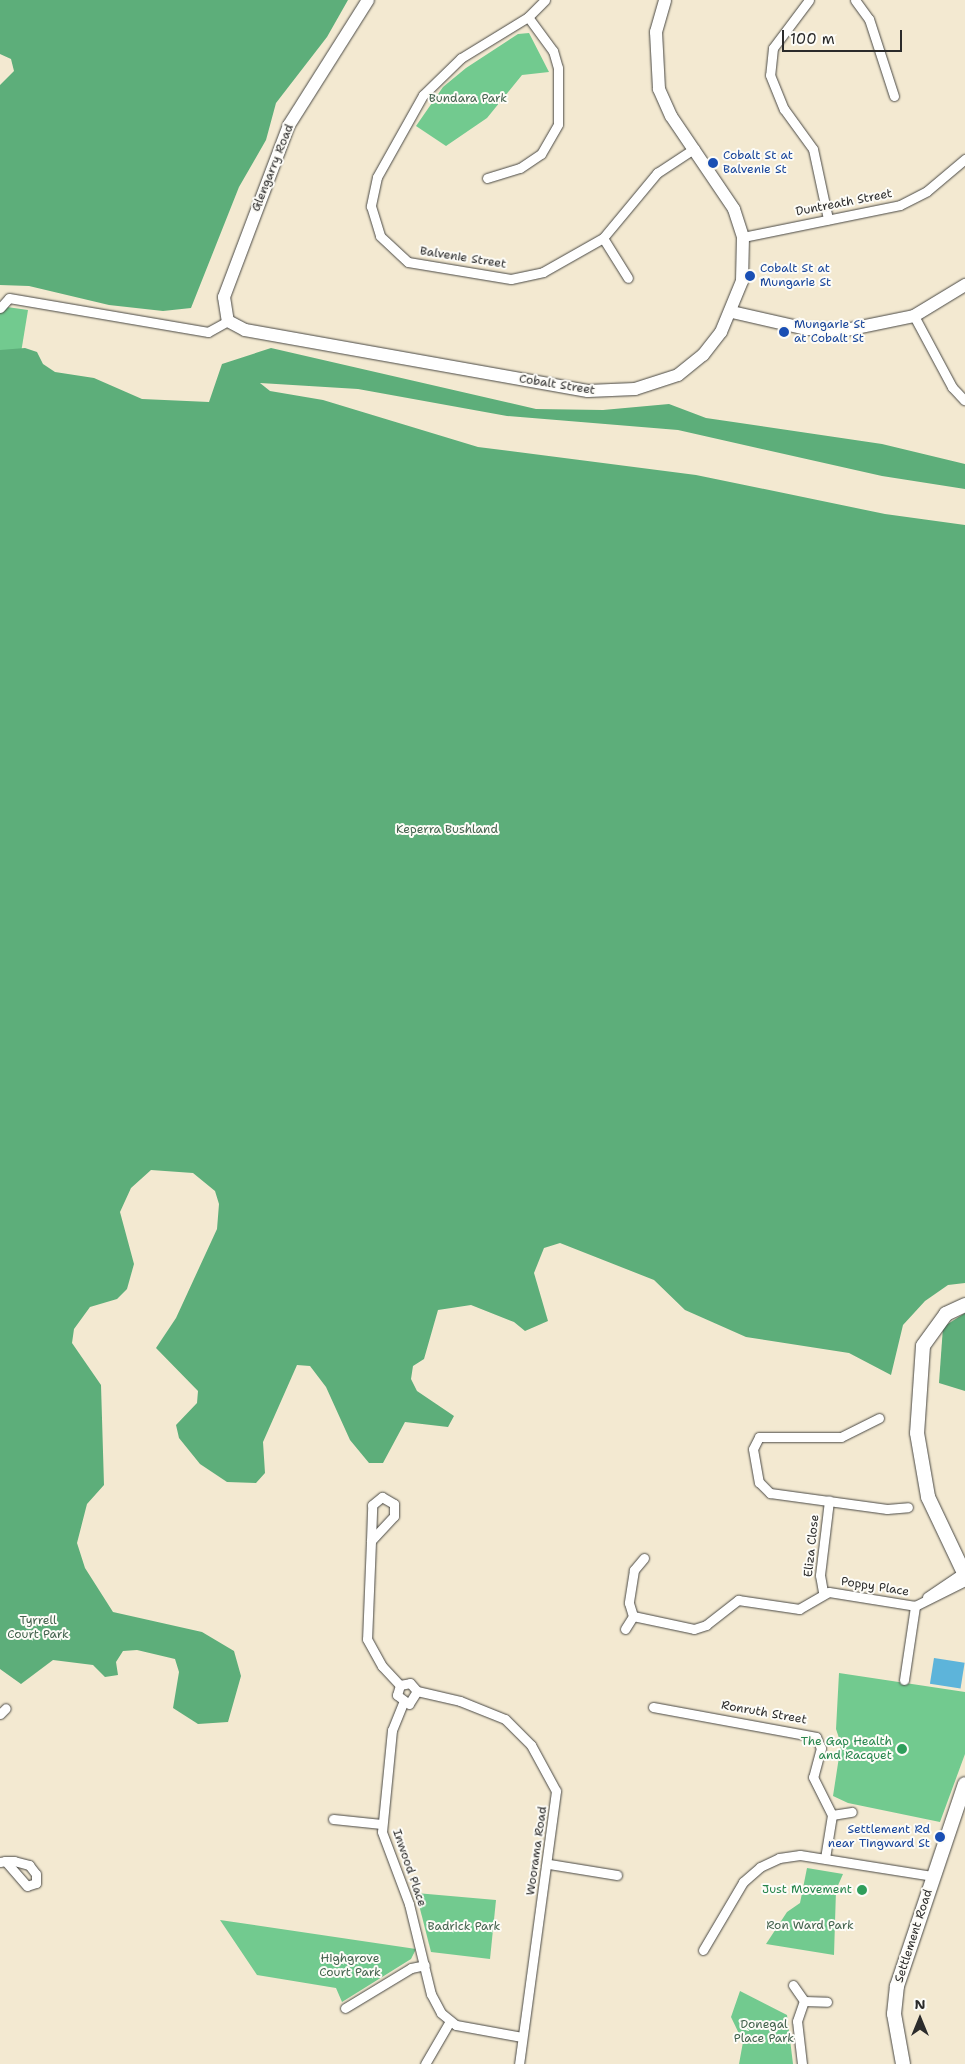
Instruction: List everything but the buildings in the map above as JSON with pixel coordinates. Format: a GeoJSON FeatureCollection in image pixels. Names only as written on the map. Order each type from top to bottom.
{"type":"FeatureCollection","features":[{"type":"Feature","properties":{"kind":"main road"},"geometry":{"type":"LineString","coordinates":[[965,1305],[936,1324],[923,1346],[917,1433],[928,1497],[965,1575]]}},
{"type":"Feature","properties":{"kind":"main road"},"geometry":{"type":"LineString","coordinates":[[920,1458],[965,1555]]}},
{"type":"Feature","properties":{"kind":"main road","name":"Settlement Road"},"geometry":{"type":"LineString","coordinates":[[903,2064],[894,2014],[897,1986],[965,1784]]}},
{"type":"Feature","properties":{"kind":"main road","name":"Settlement Road"},"geometry":{"type":"LineString","coordinates":[[935,1872],[965,1805]]}},
{"type":"Feature","properties":{"kind":"street","name":"Glengarry Road"},"geometry":{"type":"LineString","coordinates":[[228,321],[224,297],[289,125],[368,0]]}},
{"type":"Feature","properties":{"kind":"street","name":"Balvenie Street"},"geometry":{"type":"LineString","coordinates":[[545,0],[528,17],[461,58],[423,95],[377,177],[371,206],[380,236],[408,262],[512,279],[543,272],[603,238],[657,173],[695,148]]}},
{"type":"Feature","properties":{"kind":"street","name":"Cobalt Street"},"geometry":{"type":"LineString","coordinates":[[228,321],[254,332],[588,392],[612,391],[678,375],[702,355],[732,312],[742,280],[743,237],[734,209],[695,148],[670,116],[659,88],[656,32],[665,0]]}},
{"type":"Feature","properties":{"kind":"street"},"geometry":{"type":"LineString","coordinates":[[809,0],[773,48],[770,75],[784,109],[813,148],[828,218]]}},
{"type":"Feature","properties":{"kind":"street"},"geometry":{"type":"LineString","coordinates":[[854,0],[868,19],[894,96]]}},
{"type":"Feature","properties":{"kind":"street"},"geometry":{"type":"LineString","coordinates":[[487,178],[520,168],[541,154],[558,124],[558,68],[553,51],[528,17]]}},
{"type":"Feature","properties":{"kind":"street","name":"Duntreath Street"},"geometry":{"type":"LineString","coordinates":[[743,237],[828,218],[900,205],[927,191],[965,159]]}},
{"type":"Feature","properties":{"kind":"street"},"geometry":{"type":"LineString","coordinates":[[603,238],[628,278]]}},
{"type":"Feature","properties":{"kind":"street"},"geometry":{"type":"LineString","coordinates":[[732,312],[827,331],[914,316],[965,285]]}},
{"type":"Feature","properties":{"kind":"street"},"geometry":{"type":"LineString","coordinates":[[0,308],[9,298],[208,332],[228,321]]}},
{"type":"Feature","properties":{"kind":"street"},"geometry":{"type":"LineString","coordinates":[[914,316],[952,387],[964,400]]}},
{"type":"Feature","properties":{"kind":"street"},"geometry":{"type":"LineString","coordinates":[[879,1418],[841,1437],[763,1435],[754,1442],[762,1490],[887,1509],[908,1507]]}},
{"type":"Feature","properties":{"kind":"street"},"geometry":{"type":"LineString","coordinates":[[370,1542],[394,1516],[394,1504],[387,1498],[372,1505],[370,1542],[367,1639],[382,1666],[400,1685],[397,1695],[403,1703],[414,1701],[417,1691]]}},
{"type":"Feature","properties":{"kind":"street","name":"Eliza Close"},"geometry":{"type":"LineString","coordinates":[[823,1592],[820,1574],[829,1501]]}},
{"type":"Feature","properties":{"kind":"street"},"geometry":{"type":"LineString","coordinates":[[625,1628],[633,1616],[629,1603],[633,1576],[644,1558]]}},
{"type":"Feature","properties":{"kind":"street","name":"Poppy Place"},"geometry":{"type":"LineString","coordinates":[[633,1616],[701,1628],[734,1601],[799,1609],[823,1592],[918,1604],[941,1583],[965,1575]]}},
{"type":"Feature","properties":{"kind":"street"},"geometry":{"type":"LineString","coordinates":[[904,1680],[918,1604]]}},
{"type":"Feature","properties":{"kind":"street","name":"Woorama Road"},"geometry":{"type":"LineString","coordinates":[[400,1685],[410,1684],[417,1691],[495,1713],[531,1745],[556,1791],[549,1864],[519,2064]]}},
{"type":"Feature","properties":{"kind":"street","name":"Inwood Place"},"geometry":{"type":"LineString","coordinates":[[403,1703],[392,1730],[382,1824],[426,1965],[436,2004],[450,2021]]}},
{"type":"Feature","properties":{"kind":"street","name":"Ronruth Street"},"geometry":{"type":"LineString","coordinates":[[653,1707],[816,1737],[821,1748],[814,1777],[832,1815]]}},
{"type":"Feature","properties":{"kind":"street"},"geometry":{"type":"LineString","coordinates":[[825,1858],[832,1815],[852,1812]]}},
{"type":"Feature","properties":{"kind":"street"},"geometry":{"type":"LineString","coordinates":[[332,1819],[382,1824]]}},
{"type":"Feature","properties":{"kind":"street"},"geometry":{"type":"LineString","coordinates":[[703,1950],[751,1873],[779,1858],[825,1858],[935,1872]]}},
{"type":"Feature","properties":{"kind":"street"},"geometry":{"type":"LineString","coordinates":[[549,1864],[617,1875]]}},
{"type":"Feature","properties":{"kind":"street"},"geometry":{"type":"LineString","coordinates":[[345,2008],[411,1968],[426,1965]]}},
{"type":"Feature","properties":{"kind":"street"},"geometry":{"type":"LineString","coordinates":[[793,1985],[804,2002]]}},
{"type":"Feature","properties":{"kind":"street"},"geometry":{"type":"LineString","coordinates":[[804,2002],[827,2002]]}},
{"type":"Feature","properties":{"kind":"street"},"geometry":{"type":"LineString","coordinates":[[802,2064],[797,2021],[804,2002]]}},
{"type":"Feature","properties":{"kind":"street"},"geometry":{"type":"LineString","coordinates":[[425,2064],[450,2021],[467,2029],[522,2037]]}},
{"type":"Feature","properties":{"kind":"green space"},"geometry":{"type":"Polygon","coordinates":[[[0,0],[348,0],[327,37],[276,103],[266,140],[239,187],[191,308],[163,311],[109,305],[29,286],[0,285],[0,85],[14,71],[11,59],[0,54],[0,0]]]}},
{"type":"Feature","properties":{"kind":"green space","name":"Bundara Park"},"geometry":{"type":"Polygon","coordinates":[[[529,33],[549,72],[522,75],[487,118],[446,146],[416,126],[443,87],[466,68],[518,34],[529,33]]]}},
{"type":"Feature","properties":{"kind":"green space"},"geometry":{"type":"Polygon","coordinates":[[[0,306],[28,310],[0,481],[0,306]]]}},
{"type":"Feature","properties":{"kind":"green space","name":"Keperra Bushland"},"geometry":{"type":"Polygon","coordinates":[[[25,348],[37,352],[43,364],[55,372],[94,378],[142,399],[209,402],[222,364],[271,348],[536,409],[603,410],[669,404],[706,418],[882,444],[965,464],[965,489],[882,476],[678,430],[507,416],[358,389],[260,383],[270,391],[323,400],[478,447],[696,475],[885,514],[965,525],[965,1283],[948,1285],[925,1301],[903,1325],[891,1375],[849,1353],[746,1337],[685,1310],[654,1280],[560,1243],[544,1248],[534,1273],[548,1321],[525,1331],[514,1322],[471,1305],[438,1310],[424,1359],[413,1366],[411,1379],[417,1391],[454,1416],[448,1427],[405,1422],[383,1463],[369,1463],[350,1440],[326,1387],[310,1366],[297,1365],[263,1442],[265,1473],[256,1483],[227,1482],[200,1464],[179,1438],[176,1425],[197,1403],[198,1391],[156,1348],[176,1318],[217,1229],[219,1204],[215,1191],[193,1173],[151,1170],[131,1188],[120,1212],[134,1264],[127,1289],[117,1299],[90,1307],[74,1329],[72,1343],[101,1385],[104,1485],[87,1504],[77,1543],[85,1568],[113,1612],[202,1632],[234,1651],[241,1676],[228,1722],[198,1724],[173,1708],[179,1672],[175,1659],[137,1650],[123,1651],[116,1662],[118,1675],[105,1677],[93,1665],[53,1660],[21,1684],[0,1669],[0,350],[25,348]]]}},
{"type":"Feature","properties":{"kind":"green space"},"geometry":{"type":"Polygon","coordinates":[[[965,1313],[965,1391],[939,1383],[943,1327],[965,1313]]]}},
{"type":"Feature","properties":{"kind":"green space","name":"The Gap Health and Racquet"},"geometry":{"type":"Polygon","coordinates":[[[839,1673],[965,1692],[965,1754],[940,1822],[848,1803],[833,1796],[841,1744],[836,1729],[839,1673]]]}},
{"type":"Feature","properties":{"kind":"green space","name":"Ron Ward Park"},"geometry":{"type":"Polygon","coordinates":[[[807,1868],[843,1874],[836,1890],[834,1955],[766,1944],[787,1912],[800,1903],[807,1868]]]}},
{"type":"Feature","properties":{"kind":"green space","name":"Badrick Park"},"geometry":{"type":"Polygon","coordinates":[[[416,1893],[496,1900],[490,1959],[431,1952],[416,1893]]]}},
{"type":"Feature","properties":{"kind":"green space","name":"Highgrove Court Park"},"geometry":{"type":"Polygon","coordinates":[[[220,1920],[416,1949],[411,1959],[342,2002],[336,1988],[257,1975],[220,1920]]]}},
{"type":"Feature","properties":{"kind":"green space","name":"Donegal Place Park"},"geometry":{"type":"Polygon","coordinates":[[[740,1991],[787,2015],[793,2064],[739,2064],[743,2042],[731,2017],[740,1991]]]}},
{"type":"Feature","properties":{"kind":"water"},"geometry":{"type":"Polygon","coordinates":[[[934,1658],[965,1663],[961,1689],[930,1684],[934,1658]]]}},
{"type":"Feature","properties":{"kind":"place","name":"Cobalt St at Balvenie St"},"geometry":{"type":"Point","coordinates":[713,163]}},
{"type":"Feature","properties":{"kind":"place","name":"Cobalt St at Mungarie St"},"geometry":{"type":"Point","coordinates":[750,276]}},
{"type":"Feature","properties":{"kind":"place","name":"Mungarie St at Cobalt St"},"geometry":{"type":"Point","coordinates":[784,332]}},
{"type":"Feature","properties":{"kind":"place","name":"The Gap Health and Racquet"},"geometry":{"type":"Point","coordinates":[902,1749]}},
{"type":"Feature","properties":{"kind":"place","name":"Settlement Rd near Tingward St"},"geometry":{"type":"Point","coordinates":[940,1837]}},
{"type":"Feature","properties":{"kind":"place","name":"Just Movement"},"geometry":{"type":"Point","coordinates":[862,1890]}},
{"type":"Feature","properties":{"kind":"park label","name":"Tyrrell Court Park"},"geometry":{"type":"Point","coordinates":[38,1628]}}]}
